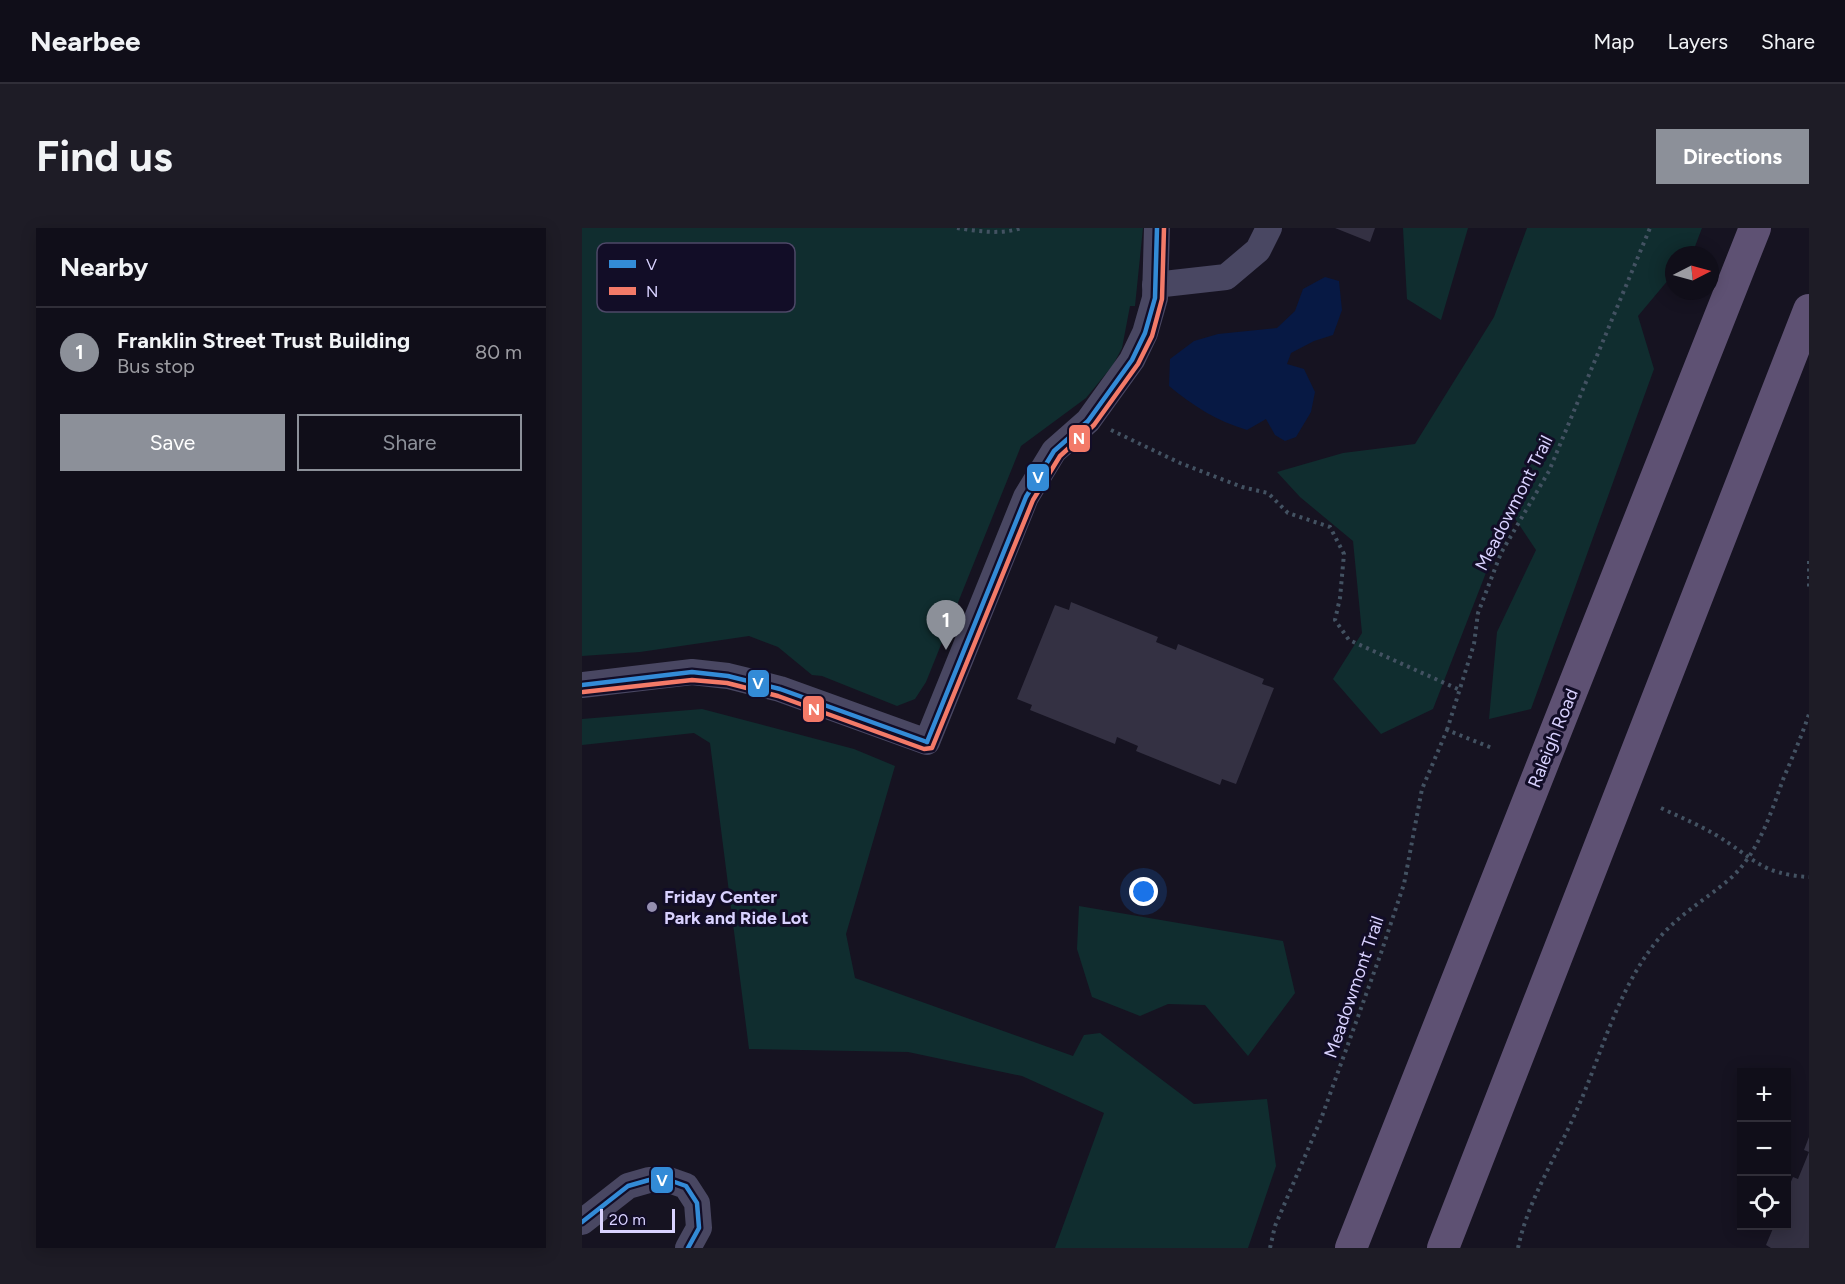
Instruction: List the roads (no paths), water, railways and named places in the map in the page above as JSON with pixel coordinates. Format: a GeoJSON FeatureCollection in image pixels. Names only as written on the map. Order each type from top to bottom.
{"type":"FeatureCollection","features":[{"type":"Feature","properties":{"kind":"main road","name":"Raleigh Road"},"geometry":{"type":"LineString","coordinates":[[1351,1248],[1755,228]]}},
{"type":"Feature","properties":{"kind":"main road"},"geometry":{"type":"LineString","coordinates":[[1443,1248],[1809,310]]}},
{"type":"Feature","properties":{"kind":"lane"},"geometry":{"type":"LineString","coordinates":[[582,685],[692,672],[728,676],[780,688],[927,742],[1026,497],[1054,451],[1088,421],[1132,360],[1145,333],[1155,298],[1157,228]]}},
{"type":"Feature","properties":{"kind":"lane"},"geometry":{"type":"LineString","coordinates":[[1155,285],[1226,276],[1258,250],[1269,228]]}},
{"type":"Feature","properties":{"kind":"lane"},"geometry":{"type":"LineString","coordinates":[[582,1222],[628,1186],[649,1180],[669,1180],[686,1186],[697,1203],[699,1228],[688,1248]]}},
{"type":"Feature","properties":{"kind":"water"},"geometry":{"type":"Polygon","coordinates":[[[1325,277],[1339,281],[1342,310],[1333,335],[1314,341],[1291,353],[1287,364],[1304,369],[1315,392],[1311,412],[1296,437],[1285,441],[1275,435],[1266,419],[1247,430],[1226,422],[1196,406],[1169,386],[1170,359],[1194,341],[1218,334],[1277,328],[1295,311],[1303,289],[1325,277]]]}},
{"type":"Feature","properties":{"kind":"place","name":"Franklin Street Trust Building"},"geometry":{"type":"Point","coordinates":[946,650]}},
{"type":"Feature","properties":{"kind":"place","name":"Friday Center Park and Ride Lot"},"geometry":{"type":"Point","coordinates":[652,907]}}]}
